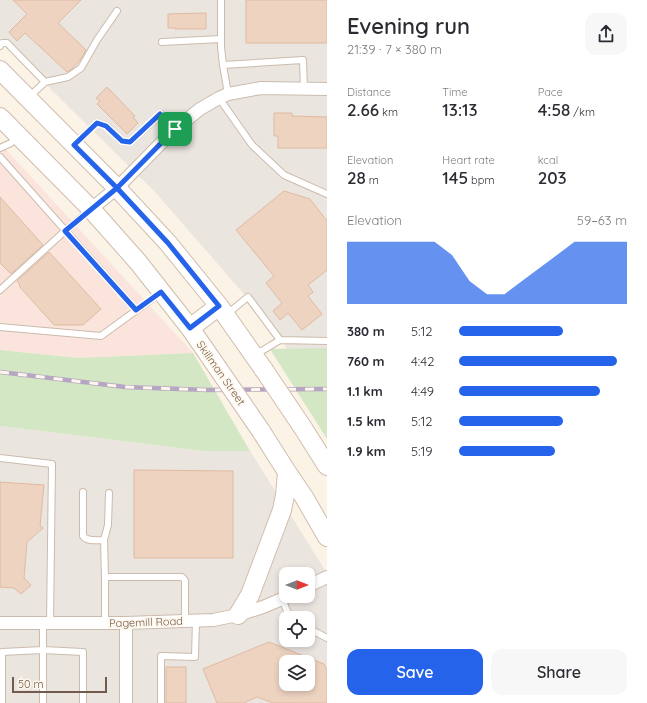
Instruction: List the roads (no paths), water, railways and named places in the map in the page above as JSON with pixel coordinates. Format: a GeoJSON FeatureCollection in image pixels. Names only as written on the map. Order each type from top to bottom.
{"type":"FeatureCollection","features":[{"type":"Feature","properties":{"kind":"main road"},"geometry":{"type":"LineString","coordinates":[[0,70],[117,188],[168,243],[223,311],[303,428],[327,466]]}},
{"type":"Feature","properties":{"kind":"main road","name":"Skillman Street"},"geometry":{"type":"LineString","coordinates":[[0,117],[91,209],[138,262],[190,328],[261,431],[304,497],[327,537]]}},
{"type":"Feature","properties":{"kind":"main road"},"geometry":{"type":"LineString","coordinates":[[190,328],[223,311]]}},
{"type":"Feature","properties":{"kind":"main road"},"geometry":{"type":"LineString","coordinates":[[238,615],[250,595],[282,510],[287,472]]}},
{"type":"Feature","properties":{"kind":"street"},"geometry":{"type":"LineString","coordinates":[[91,209],[117,188],[175,129],[200,109],[223,96],[261,88],[327,89]]}},
{"type":"Feature","properties":{"kind":"street"},"geometry":{"type":"LineString","coordinates":[[315,583],[327,577]]}},
{"type":"Feature","properties":{"kind":"street","name":"Pagemill Road"},"geometry":{"type":"LineString","coordinates":[[0,623],[126,623],[213,620],[238,615],[279,601]]}},
{"type":"Feature","properties":{"kind":"street"},"geometry":{"type":"LineString","coordinates":[[126,623],[126,703]]}},
{"type":"Feature","properties":{"kind":"lane"},"geometry":{"type":"LineString","coordinates":[[222,0],[223,96],[252,145],[284,176],[327,194]]}},
{"type":"Feature","properties":{"kind":"lane"},"geometry":{"type":"LineString","coordinates":[[28,98],[45,82],[68,77],[81,68],[97,40],[118,12]]}},
{"type":"Feature","properties":{"kind":"lane"},"geometry":{"type":"LineString","coordinates":[[162,42],[222,39]]}},
{"type":"Feature","properties":{"kind":"lane"},"geometry":{"type":"LineString","coordinates":[[0,46],[2,43],[7,43],[45,82]]}},
{"type":"Feature","properties":{"kind":"lane"},"geometry":{"type":"LineString","coordinates":[[223,65],[303,60],[304,89]]}},
{"type":"Feature","properties":{"kind":"lane"},"geometry":{"type":"LineString","coordinates":[[74,145],[97,123],[106,126],[122,141],[130,142],[160,114],[175,129]]}},
{"type":"Feature","properties":{"kind":"lane"},"geometry":{"type":"LineString","coordinates":[[0,148],[11,143],[18,136]]}},
{"type":"Feature","properties":{"kind":"lane"},"geometry":{"type":"LineString","coordinates":[[0,157],[136,310]]}},
{"type":"Feature","properties":{"kind":"lane"},"geometry":{"type":"LineString","coordinates":[[0,290],[91,209]]}},
{"type":"Feature","properties":{"kind":"lane"},"geometry":{"type":"LineString","coordinates":[[0,327],[101,336],[161,292]]}},
{"type":"Feature","properties":{"kind":"lane"},"geometry":{"type":"LineString","coordinates":[[223,311],[248,297],[280,340]]}},
{"type":"Feature","properties":{"kind":"lane"},"geometry":{"type":"LineString","coordinates":[[254,355],[280,340],[327,341]]}},
{"type":"Feature","properties":{"kind":"lane"},"geometry":{"type":"LineString","coordinates":[[0,458],[52,464],[47,623],[43,650],[43,703]]}},
{"type":"Feature","properties":{"kind":"lane"},"geometry":{"type":"LineString","coordinates":[[83,492],[83,536],[88,540],[104,540]]}},
{"type":"Feature","properties":{"kind":"lane"},"geometry":{"type":"LineString","coordinates":[[106,623],[104,540],[108,525],[109,493]]}},
{"type":"Feature","properties":{"kind":"lane"},"geometry":{"type":"LineString","coordinates":[[105,577],[182,577],[185,581],[195,657],[161,656],[161,703]]}},
{"type":"Feature","properties":{"kind":"lane"},"geometry":{"type":"LineString","coordinates":[[315,632],[327,638]]}},
{"type":"Feature","properties":{"kind":"lane"},"geometry":{"type":"LineString","coordinates":[[2,703],[2,652],[43,650],[83,652],[83,703]]}},
{"type":"Feature","properties":{"kind":"railway"},"geometry":{"type":"LineString","coordinates":[[0,372],[125,387],[208,390],[327,389]]}}]}
